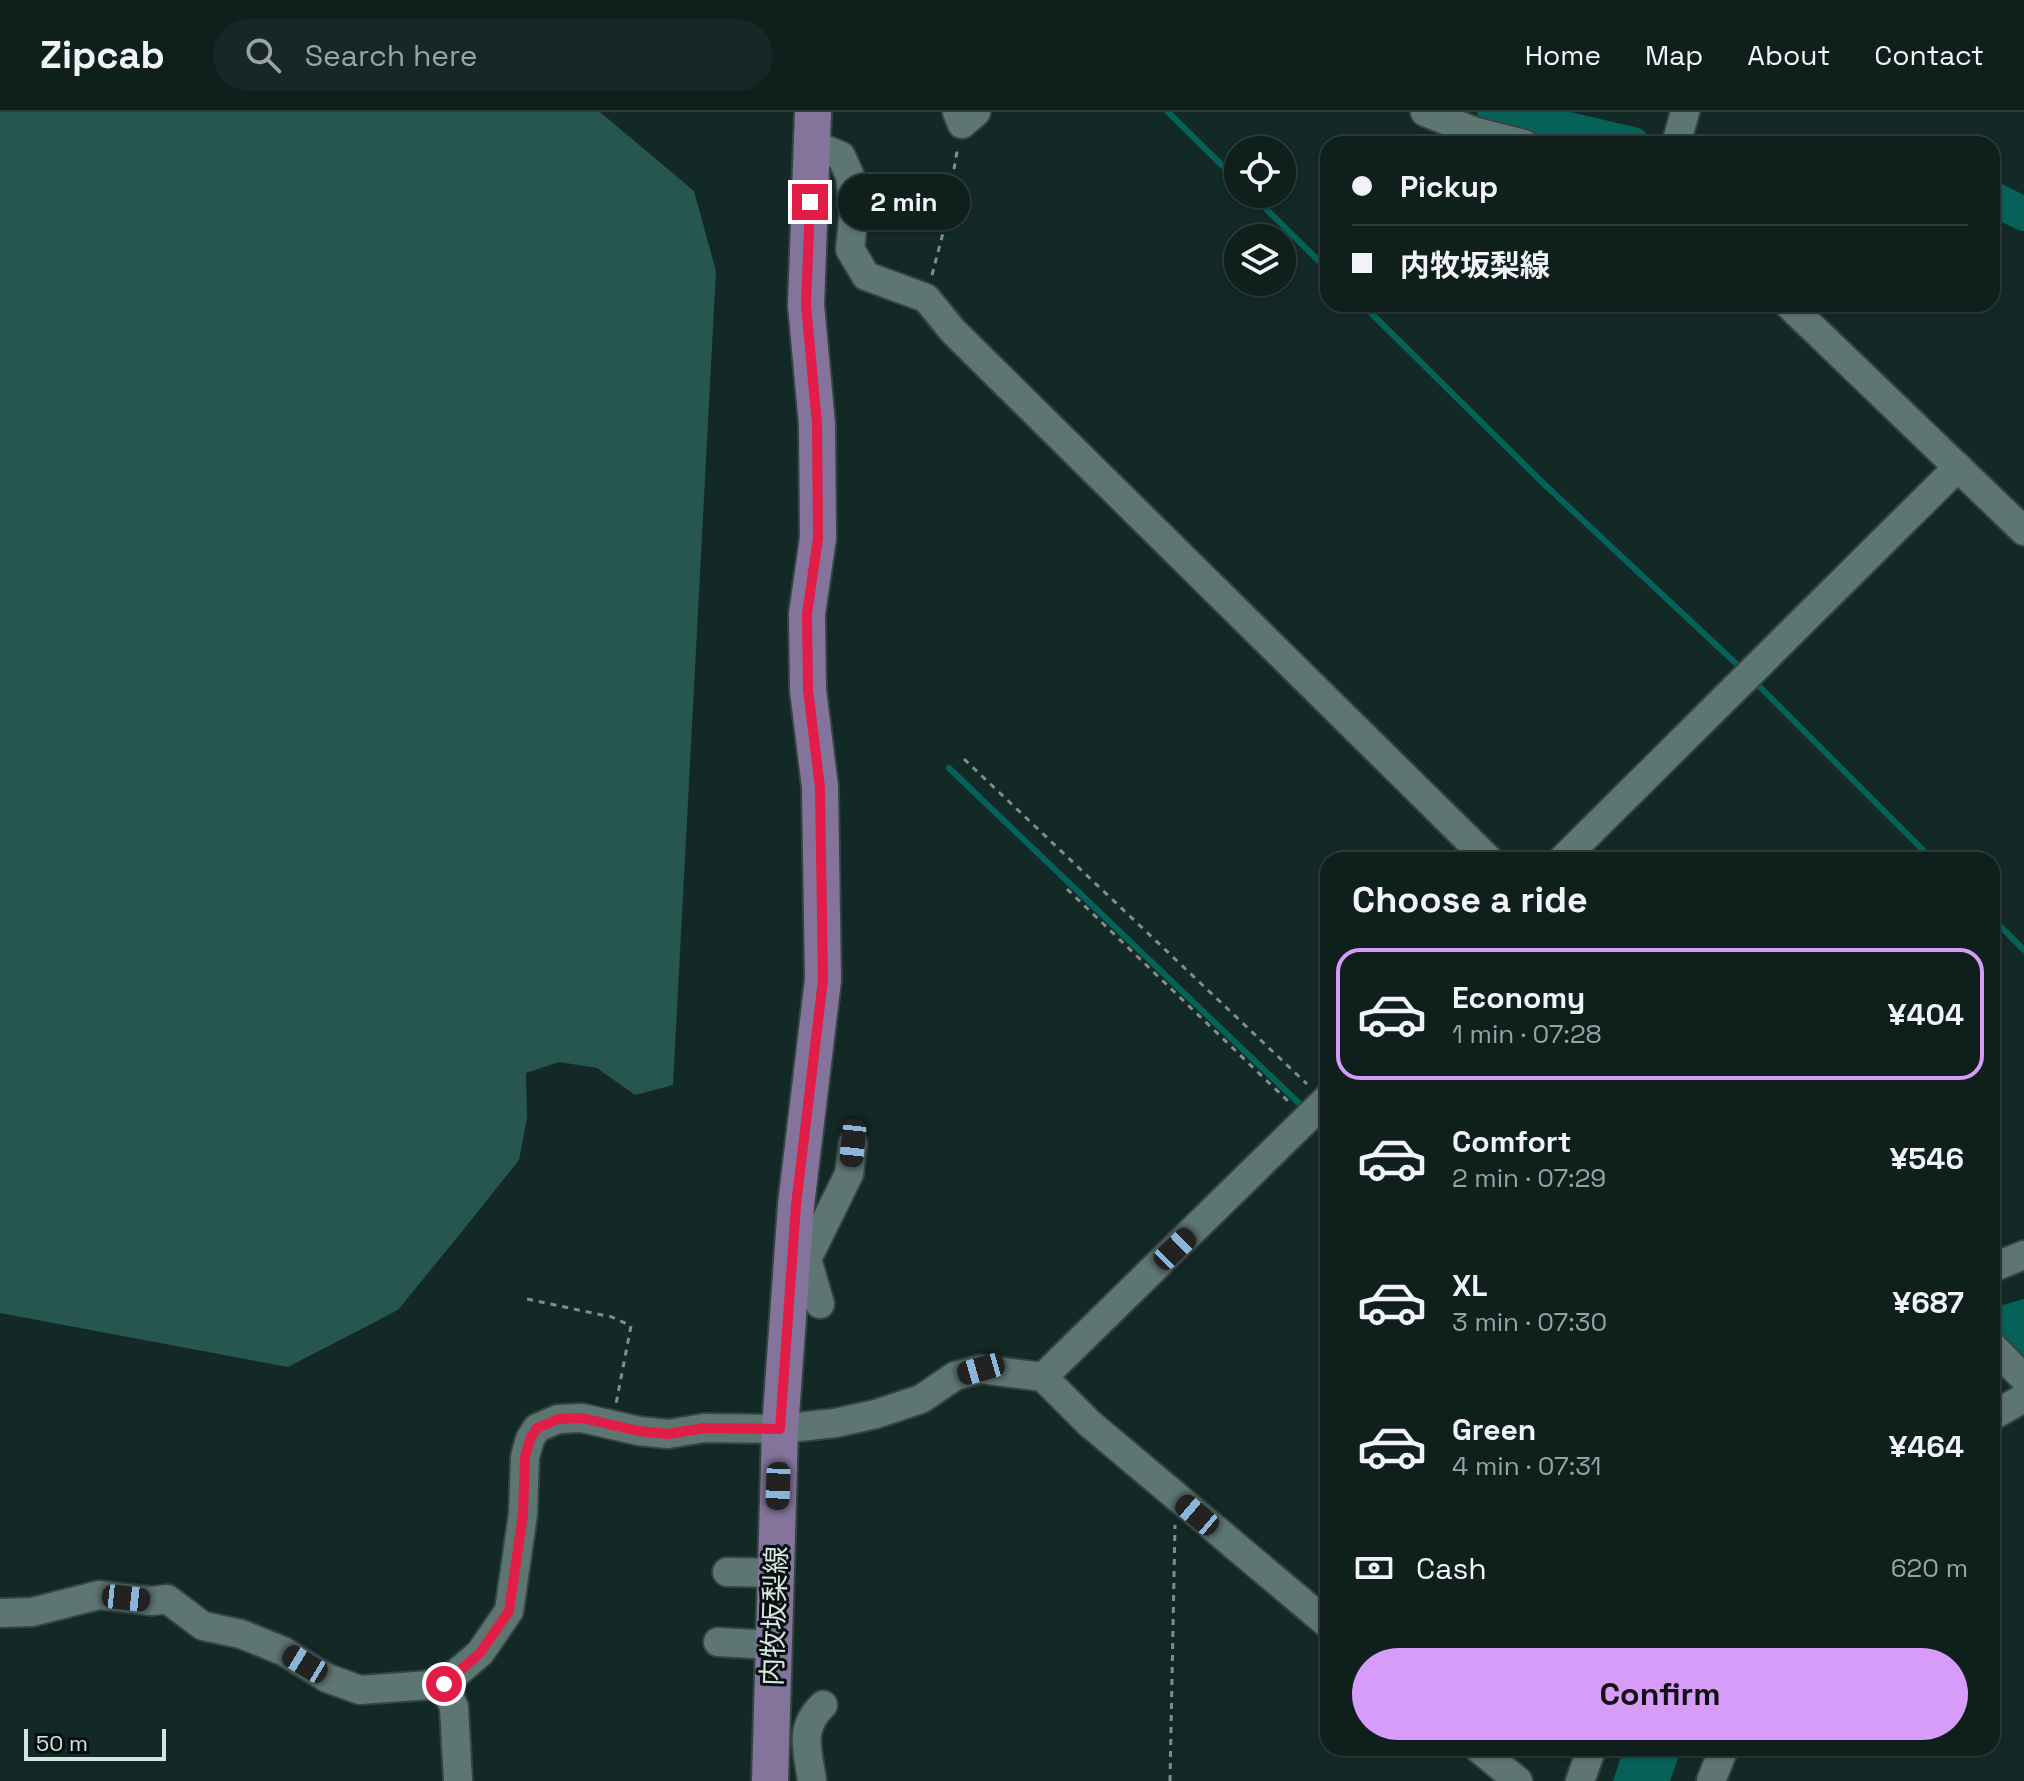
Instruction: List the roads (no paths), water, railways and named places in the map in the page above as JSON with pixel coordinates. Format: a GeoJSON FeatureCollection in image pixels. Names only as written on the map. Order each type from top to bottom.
{"type":"FeatureCollection","features":[{"type":"Feature","properties":{"kind":"main road","name":"内牧坂梨線"},"geometry":{"type":"LineString","coordinates":[[770,1781],[780,1429],[800,1258],[823,980],[820,787],[808,675],[807,614],[818,538],[817,424],[806,305],[812,128]]}},
{"type":"Feature","properties":{"kind":"street"},"geometry":{"type":"LineString","coordinates":[[1425,112],[1493,136]]}},
{"type":"Feature","properties":{"kind":"street"},"geometry":{"type":"LineString","coordinates":[[1678,136],[1685,112]]}},
{"type":"Feature","properties":{"kind":"street"},"geometry":{"type":"LineString","coordinates":[[812,128],[841,156],[850,176],[854,212],[850,249],[866,276],[926,298],[964,342],[1481,852]]}},
{"type":"Feature","properties":{"kind":"street"},"geometry":{"type":"LineString","coordinates":[[1796,312],[2024,531]]}},
{"type":"Feature","properties":{"kind":"street"},"geometry":{"type":"LineString","coordinates":[[1570,852],[1958,467]]}},
{"type":"Feature","properties":{"kind":"street"},"geometry":{"type":"LineString","coordinates":[[1043,1377],[1320,1106]]}},
{"type":"Feature","properties":{"kind":"street"},"geometry":{"type":"LineString","coordinates":[[820,1304],[800,1258],[849,1174],[853,1143]]}},
{"type":"Feature","properties":{"kind":"street"},"geometry":{"type":"LineString","coordinates":[[2000,1265],[2024,1255]]}},
{"type":"Feature","properties":{"kind":"street"},"geometry":{"type":"LineString","coordinates":[[2000,1354],[2024,1378]]}},
{"type":"Feature","properties":{"kind":"street"},"geometry":{"type":"LineString","coordinates":[[0,1613],[32,1612],[99,1595],[152,1601],[167,1599],[203,1626],[241,1634],[283,1651],[327,1678],[360,1690],[444,1684],[480,1653],[509,1611],[523,1514],[525,1457],[537,1428],[558,1419],[582,1418],[668,1434],[704,1428],[780,1429],[835,1423],[921,1399],[955,1376],[981,1369],[1043,1377],[1089,1423],[1320,1617]]}},
{"type":"Feature","properties":{"kind":"street"},"geometry":{"type":"LineString","coordinates":[[2000,1412],[2024,1398]]}},
{"type":"Feature","properties":{"kind":"street"},"geometry":{"type":"LineString","coordinates":[[727,1572],[776,1573]]}},
{"type":"Feature","properties":{"kind":"street"},"geometry":{"type":"LineString","coordinates":[[718,1642],[773,1645]]}},
{"type":"Feature","properties":{"kind":"street"},"geometry":{"type":"LineString","coordinates":[[444,1684],[454,1707],[458,1781]]}},
{"type":"Feature","properties":{"kind":"street"},"geometry":{"type":"LineString","coordinates":[[812,1781],[806,1731],[810,1717],[823,1705]]}},
{"type":"Feature","properties":{"kind":"street"},"geometry":{"type":"LineString","coordinates":[[1488,1756],[1518,1781]]}},
{"type":"Feature","properties":{"kind":"street"},"geometry":{"type":"LineString","coordinates":[[1580,1781],[1589,1756]]}},
{"type":"Feature","properties":{"kind":"street"},"geometry":{"type":"LineString","coordinates":[[1711,1781],[1721,1756]]}},
{"type":"Feature","properties":{"kind":"waterway"},"geometry":{"type":"LineString","coordinates":[[1168,112],[1224,167]]}},
{"type":"Feature","properties":{"kind":"waterway"},"geometry":{"type":"LineString","coordinates":[[1494,112],[1598,136]]}},
{"type":"Feature","properties":{"kind":"waterway"},"geometry":{"type":"LineString","coordinates":[[2000,202],[2024,214]]}},
{"type":"Feature","properties":{"kind":"waterway"},"geometry":{"type":"LineString","coordinates":[[1265,208],[1320,262]]}},
{"type":"Feature","properties":{"kind":"waterway"},"geometry":{"type":"LineString","coordinates":[[1370,312],[1543,483],[1743,670]]}},
{"type":"Feature","properties":{"kind":"waterway"},"geometry":{"type":"LineString","coordinates":[[1754,681],[1925,852]]}},
{"type":"Feature","properties":{"kind":"waterway"},"geometry":{"type":"LineString","coordinates":[[949,768],[1304,1108]]}},
{"type":"Feature","properties":{"kind":"waterway"},"geometry":{"type":"LineString","coordinates":[[2000,926],[2024,950]]}},
{"type":"Feature","properties":{"kind":"waterway"},"geometry":{"type":"LineString","coordinates":[[1315,1119],[1320,1124]]}}]}
